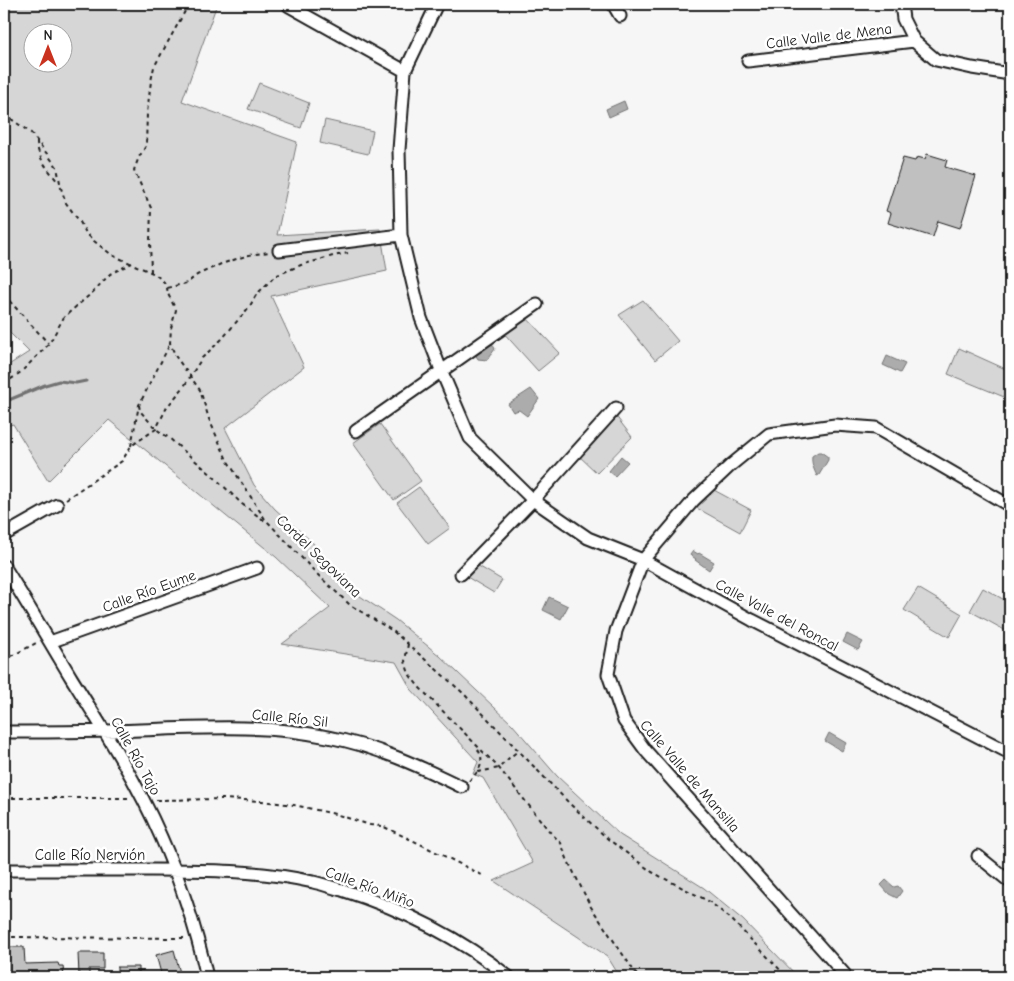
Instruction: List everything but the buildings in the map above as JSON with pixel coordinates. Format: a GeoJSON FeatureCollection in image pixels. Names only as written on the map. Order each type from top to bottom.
{"type":"FeatureCollection","features":[{"type":"Feature","properties":{"kind":"street","name":"Calle Valle del Roncal"},"geometry":{"type":"LineString","coordinates":[[437,4],[404,71],[399,150],[401,235],[421,318],[470,438],[533,500],[588,538],[643,560],[752,620],[1010,754]]}},
{"type":"Feature","properties":{"kind":"street"},"geometry":{"type":"LineString","coordinates":[[613,4],[620,16]]}},
{"type":"Feature","properties":{"kind":"street","name":"Calle Valle de Mena"},"geometry":{"type":"LineString","coordinates":[[901,4],[903,19],[914,41],[936,60],[1010,74]]}},
{"type":"Feature","properties":{"kind":"street"},"geometry":{"type":"LineString","coordinates":[[289,6],[404,71]]}},
{"type":"Feature","properties":{"kind":"street","name":"Calle Valle de Mena"},"geometry":{"type":"LineString","coordinates":[[748,61],[914,41]]}},
{"type":"Feature","properties":{"kind":"street"},"geometry":{"type":"LineString","coordinates":[[279,250],[401,235]]}},
{"type":"Feature","properties":{"kind":"street"},"geometry":{"type":"LineString","coordinates":[[356,431],[537,304]]}},
{"type":"Feature","properties":{"kind":"street"},"geometry":{"type":"LineString","coordinates":[[461,574],[533,500],[616,408]]}},
{"type":"Feature","properties":{"kind":"street","name":"Calle Valle de Mansilla"},"geometry":{"type":"LineString","coordinates":[[847,977],[646,751],[624,722],[608,674],[616,631],[643,560],[694,500],[731,465],[769,434],[835,426],[876,428],[1010,506]]}},
{"type":"Feature","properties":{"kind":"street"},"geometry":{"type":"LineString","coordinates":[[4,535],[58,505]]}},
{"type":"Feature","properties":{"kind":"street","name":"Calle Río Tajo"},"geometry":{"type":"LineString","coordinates":[[4,566],[106,732],[161,836],[175,870],[198,938],[207,977]]}},
{"type":"Feature","properties":{"kind":"street","name":"Calle Río Eume"},"geometry":{"type":"LineString","coordinates":[[49,640],[257,568]]}},
{"type":"Feature","properties":{"kind":"street","name":"Calle Río Sil"},"geometry":{"type":"LineString","coordinates":[[4,732],[106,732],[219,728],[294,731],[371,747],[415,764],[462,788]]}},
{"type":"Feature","properties":{"kind":"street"},"geometry":{"type":"LineString","coordinates":[[978,856],[1010,882]]}},
{"type":"Feature","properties":{"kind":"street","name":"Calle Río Nervión"},"geometry":{"type":"LineString","coordinates":[[4,870],[175,870]]}},
{"type":"Feature","properties":{"kind":"street","name":"Calle Río Miño"},"geometry":{"type":"LineString","coordinates":[[175,870],[220,870],[271,875],[313,882],[360,896],[429,925],[461,944],[509,977]]}},
{"type":"Feature","properties":{"kind":"path"},"geometry":{"type":"LineString","coordinates":[[151,272],[151,208],[134,170],[146,146],[147,113],[154,67],[189,4]]}},
{"type":"Feature","properties":{"kind":"path"},"geometry":{"type":"LineString","coordinates":[[4,114],[31,133],[57,167],[66,203],[86,233],[112,254],[155,274],[164,282],[176,310],[171,328],[170,343],[138,405],[131,446],[122,461],[58,505]]}},
{"type":"Feature","properties":{"kind":"path"},"geometry":{"type":"LineString","coordinates":[[37,140],[40,158],[60,184]]}},
{"type":"Feature","properties":{"kind":"path"},"geometry":{"type":"LineString","coordinates":[[167,288],[187,283],[197,275],[220,264],[250,255],[279,250]]}},
{"type":"Feature","properties":{"kind":"path"},"geometry":{"type":"LineString","coordinates":[[131,446],[156,429],[167,407],[190,378],[202,358],[222,339],[250,306],[256,295],[275,276],[302,265],[354,252]]}},
{"type":"Feature","properties":{"kind":"path"},"geometry":{"type":"LineString","coordinates":[[4,384],[21,372],[49,344],[64,317],[93,292],[110,274],[132,263]]}},
{"type":"Feature","properties":{"kind":"path"},"geometry":{"type":"LineString","coordinates":[[4,295],[49,344]]}},
{"type":"Feature","properties":{"kind":"path","name":"Cordel Segoviana"},"geometry":{"type":"LineString","coordinates":[[170,343],[176,357],[200,390],[209,419],[227,460],[265,519],[317,574],[350,605],[393,631],[463,693],[570,804],[608,839],[652,872],[710,902],[730,918],[787,977]]}},
{"type":"Feature","properties":{"kind":"path"},"geometry":{"type":"LineString","coordinates":[[138,405],[140,411],[156,429],[213,476],[242,504],[272,526]]}},
{"type":"Feature","properties":{"kind":"path"},"geometry":{"type":"LineString","coordinates":[[4,660],[49,640]]}},
{"type":"Feature","properties":{"kind":"path"},"geometry":{"type":"LineString","coordinates":[[408,644],[405,661],[409,674],[419,687],[499,768],[550,832],[562,844],[568,862],[591,908],[638,977]]}},
{"type":"Feature","properties":{"kind":"path"},"geometry":{"type":"LineString","coordinates":[[462,788],[478,772],[482,764],[480,753],[474,744]]}},
{"type":"Feature","properties":{"kind":"path"},"geometry":{"type":"LineString","coordinates":[[478,772],[499,768],[519,751]]}},
{"type":"Feature","properties":{"kind":"path"},"geometry":{"type":"LineString","coordinates":[[4,798],[225,800],[262,801],[302,806],[370,825],[382,826],[484,876]]}},
{"type":"Feature","properties":{"kind":"path"},"geometry":{"type":"LineString","coordinates":[[4,937],[198,938]]}},
{"type":"Feature","properties":{"kind":"shaded area"},"geometry":{"type":"Polygon","coordinates":[[[4,4],[217,4],[182,101],[297,142],[277,235],[380,229],[387,271],[271,296],[304,367],[225,428],[254,485],[275,509],[312,542],[351,590],[396,620],[440,656],[512,724],[557,776],[620,835],[704,888],[743,920],[798,977],[620,977],[607,956],[494,881],[533,863],[483,778],[473,774],[478,762],[411,689],[396,662],[282,644],[330,608],[276,557],[109,420],[48,481],[13,424],[4,427],[4,368],[29,352],[4,327],[4,4]]]}},
{"type":"Feature","properties":{"kind":"shaded area"},"geometry":{"type":"Polygon","coordinates":[[[259,83],[309,103],[301,128],[248,109],[259,83]]]}},
{"type":"Feature","properties":{"kind":"shaded area"},"geometry":{"type":"Polygon","coordinates":[[[624,101],[627,109],[609,117],[606,109],[624,101]]]}},
{"type":"Feature","properties":{"kind":"shaded area"},"geometry":{"type":"Polygon","coordinates":[[[325,120],[373,131],[368,154],[320,143],[325,120]]]}},
{"type":"Feature","properties":{"kind":"shaded area"},"geometry":{"type":"Polygon","coordinates":[[[643,300],[678,341],[655,360],[619,315],[643,300]]]}},
{"type":"Feature","properties":{"kind":"shaded area"},"geometry":{"type":"Polygon","coordinates":[[[524,315],[560,353],[538,371],[502,331],[524,315]]]}},
{"type":"Feature","properties":{"kind":"shaded area"},"geometry":{"type":"Polygon","coordinates":[[[492,343],[495,349],[487,360],[478,359],[475,354],[492,343]]]}},
{"type":"Feature","properties":{"kind":"shaded area"},"geometry":{"type":"Polygon","coordinates":[[[959,348],[1010,371],[1009,399],[948,374],[959,348]]]}},
{"type":"Feature","properties":{"kind":"shaded area"},"geometry":{"type":"Polygon","coordinates":[[[887,356],[905,364],[900,373],[883,365],[887,356]]]}},
{"type":"Feature","properties":{"kind":"shaded area"},"geometry":{"type":"Polygon","coordinates":[[[531,389],[539,399],[527,416],[519,410],[513,412],[508,404],[531,389]]]}},
{"type":"Feature","properties":{"kind":"shaded area"},"geometry":{"type":"Polygon","coordinates":[[[615,415],[632,437],[597,473],[577,454],[615,415]]]}},
{"type":"Feature","properties":{"kind":"shaded area"},"geometry":{"type":"Polygon","coordinates":[[[380,424],[421,481],[394,500],[353,443],[380,424]]]}},
{"type":"Feature","properties":{"kind":"shaded area"},"geometry":{"type":"Polygon","coordinates":[[[818,452],[828,457],[828,460],[817,476],[812,456],[818,452]]]}},
{"type":"Feature","properties":{"kind":"shaded area"},"geometry":{"type":"Polygon","coordinates":[[[621,456],[628,462],[615,476],[609,471],[621,456]]]}},
{"type":"Feature","properties":{"kind":"shaded area"},"geometry":{"type":"Polygon","coordinates":[[[419,487],[450,528],[428,544],[397,503],[419,487]]]}},
{"type":"Feature","properties":{"kind":"shaded area"},"geometry":{"type":"Polygon","coordinates":[[[712,489],[751,510],[740,532],[695,507],[712,489]]]}},
{"type":"Feature","properties":{"kind":"shaded area"},"geometry":{"type":"Polygon","coordinates":[[[693,551],[714,562],[709,570],[690,555],[693,551]]]}},
{"type":"Feature","properties":{"kind":"shaded area"},"geometry":{"type":"Polygon","coordinates":[[[475,564],[502,580],[494,593],[467,577],[475,564]]]}},
{"type":"Feature","properties":{"kind":"shaded area"},"geometry":{"type":"Polygon","coordinates":[[[918,588],[962,614],[949,637],[904,610],[918,588]]]}},
{"type":"Feature","properties":{"kind":"shaded area"},"geometry":{"type":"Polygon","coordinates":[[[983,588],[1010,603],[1010,633],[970,611],[983,588]]]}},
{"type":"Feature","properties":{"kind":"shaded area"},"geometry":{"type":"Polygon","coordinates":[[[549,597],[568,606],[561,619],[543,610],[549,597]]]}},
{"type":"Feature","properties":{"kind":"shaded area"},"geometry":{"type":"Polygon","coordinates":[[[847,634],[863,642],[858,650],[843,642],[847,634]]]}},
{"type":"Feature","properties":{"kind":"shaded area"},"geometry":{"type":"Polygon","coordinates":[[[829,733],[846,743],[842,751],[825,741],[829,733]]]}},
{"type":"Feature","properties":{"kind":"shaded area"},"geometry":{"type":"Polygon","coordinates":[[[886,880],[894,887],[898,886],[902,891],[897,898],[889,894],[881,885],[886,880]]]}},
{"type":"Feature","properties":{"kind":"waterway"},"geometry":{"type":"LineString","coordinates":[[4,402],[59,381],[76,383],[86,381]]}}]}
